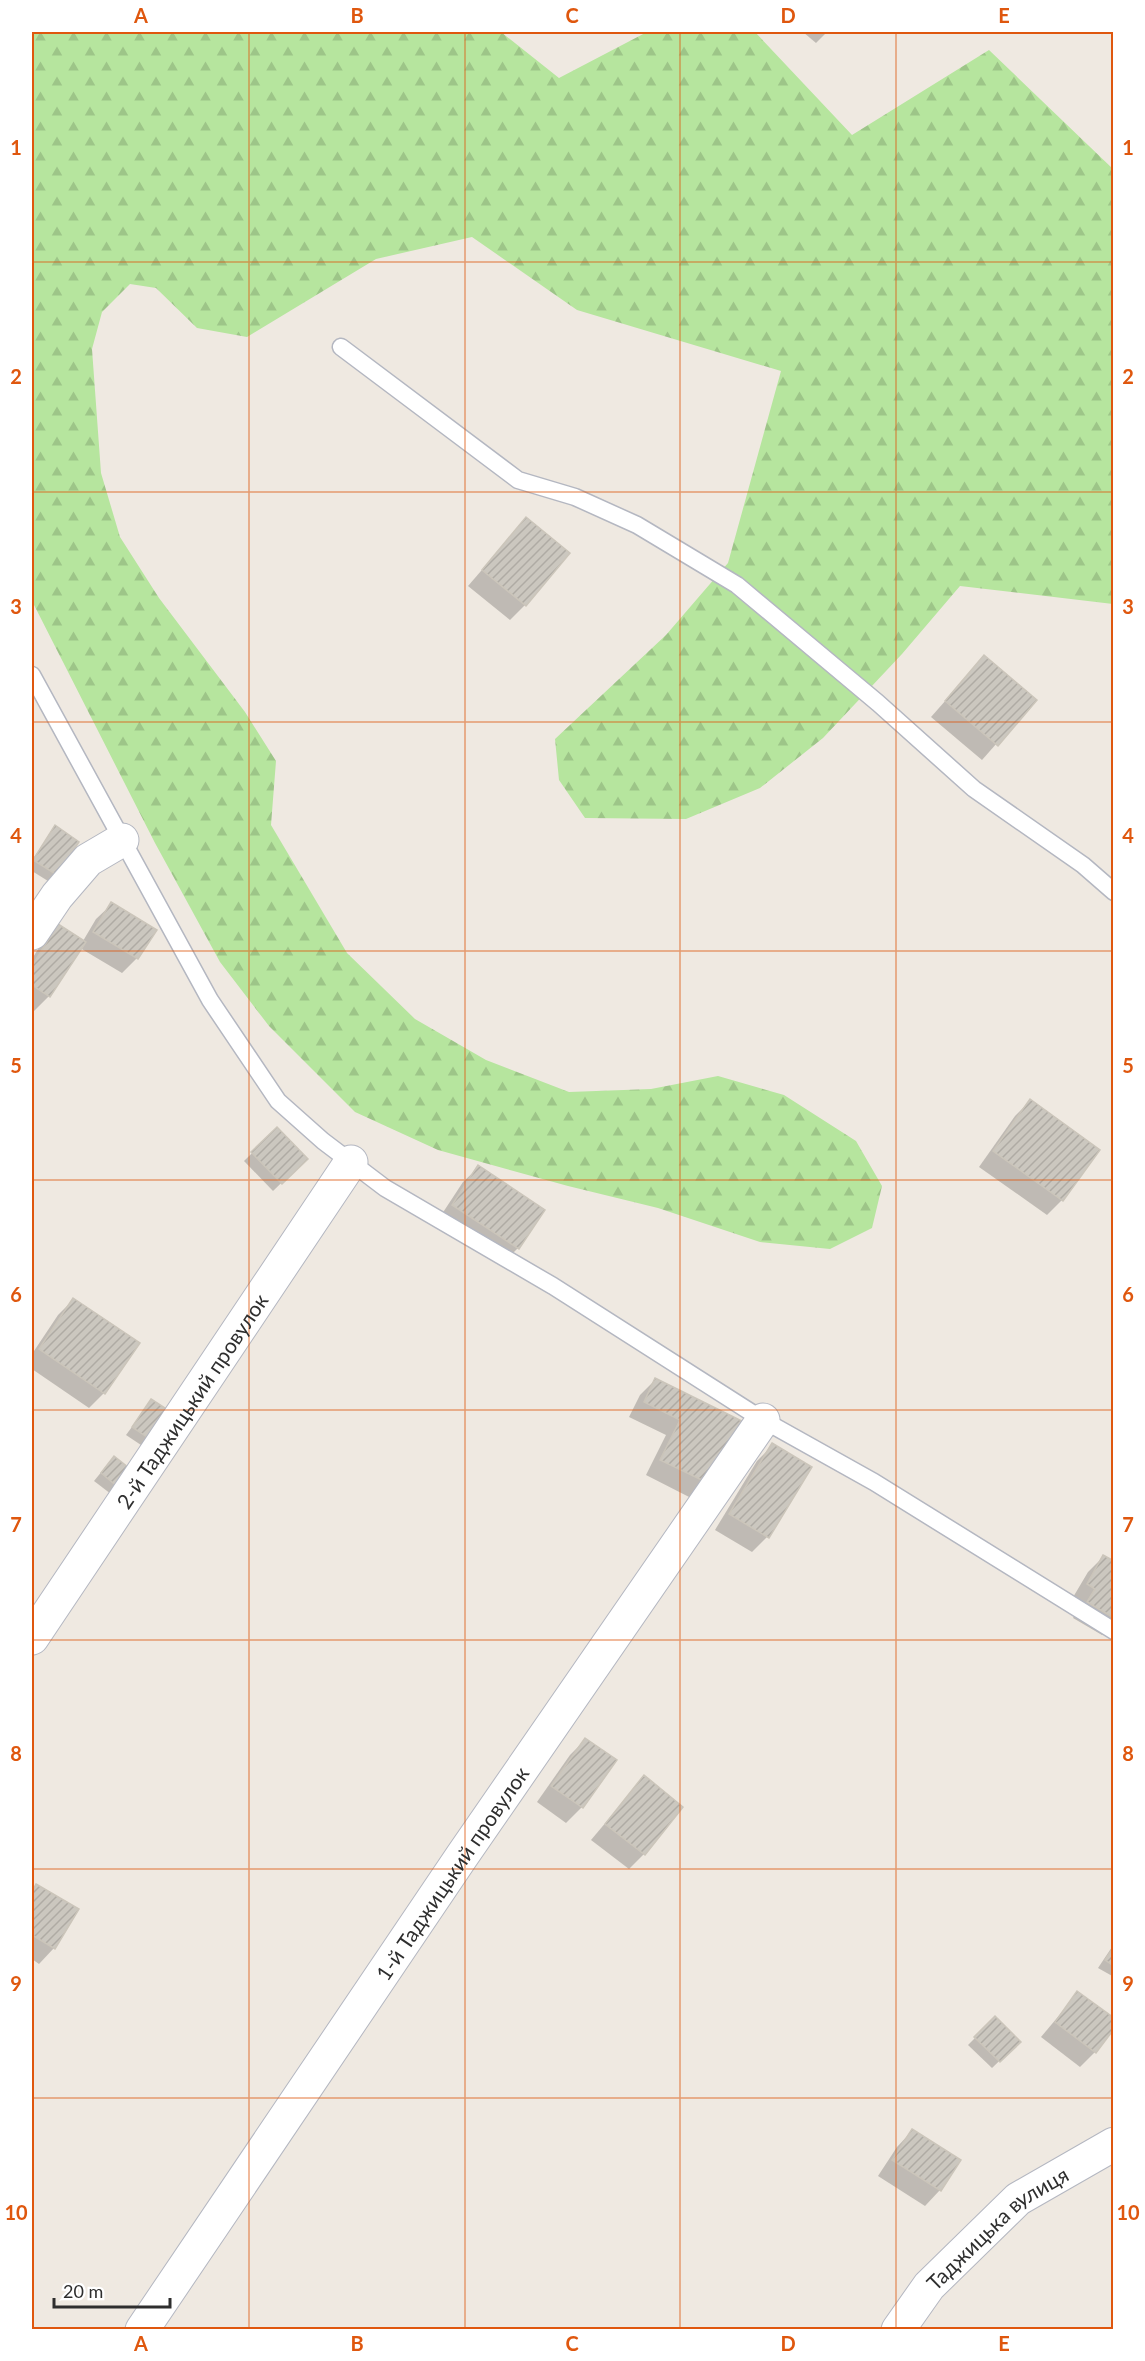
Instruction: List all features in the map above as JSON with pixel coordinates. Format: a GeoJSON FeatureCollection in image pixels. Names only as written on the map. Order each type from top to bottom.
{"type":"FeatureCollection","features":[{"type":"Feature","properties":{"kind":"street"},"geometry":{"type":"LineString","coordinates":[[32,933],[57,896],[88,860],[122,840]]}},
{"type":"Feature","properties":{"kind":"street","name":"2-й Таджицький провулок"},"geometry":{"type":"LineString","coordinates":[[32,1638],[351,1162]]}},
{"type":"Feature","properties":{"kind":"street","name":"1-й Таджицький провулок"},"geometry":{"type":"LineString","coordinates":[[142,2330],[455,1866],[763,1420]]}},
{"type":"Feature","properties":{"kind":"street","name":"Таджицька вулиця"},"geometry":{"type":"LineString","coordinates":[[898,2330],[929,2286],[1018,2199],[1113,2144]]}},
{"type":"Feature","properties":{"kind":"lane"},"geometry":{"type":"LineString","coordinates":[[341,347],[518,480],[575,497],[637,525],[737,585],[878,703],[975,789],[1083,865],[1113,892]]}},
{"type":"Feature","properties":{"kind":"lane"},"geometry":{"type":"LineString","coordinates":[[32,675],[210,1000],[278,1101],[385,1188],[553,1286],[763,1420],[874,1482],[1113,1631]]}},
{"type":"Feature","properties":{"kind":"green space"},"geometry":{"type":"Polygon","coordinates":[[[32,32],[501,32],[559,78],[647,32],[755,32],[852,135],[989,50],[1113,169],[1113,604],[960,586],[902,654],[823,738],[760,788],[686,819],[585,818],[559,780],[555,739],[666,635],[728,563],[781,371],[577,310],[472,237],[376,259],[247,337],[197,328],[156,288],[130,284],[102,312],[92,349],[101,473],[120,537],[159,598],[245,712],[276,761],[271,825],[347,953],[415,1019],[486,1060],[569,1092],[651,1089],[718,1076],[784,1095],[856,1141],[882,1186],[872,1228],[830,1249],[760,1242],[658,1208],[438,1150],[355,1112],[269,1026],[220,962],[155,843],[32,601],[32,32]]]}},
{"type":"Feature","properties":{"kind":"building"},"geometry":{"type":"Polygon","coordinates":[[[526,517],[570,553],[526,606],[482,570],[526,517]]]}},
{"type":"Feature","properties":{"kind":"building"},"geometry":{"type":"Polygon","coordinates":[[[984,655],[1037,700],[998,746],[945,701],[984,655]]]}},
{"type":"Feature","properties":{"kind":"building"},"geometry":{"type":"Polygon","coordinates":[[[55,825],[79,842],[57,875],[33,860],[55,825]]]}},
{"type":"Feature","properties":{"kind":"building"},"geometry":{"type":"Polygon","coordinates":[[[111,902],[157,930],[138,959],[93,932],[111,902]]]}},
{"type":"Feature","properties":{"kind":"building"},"geometry":{"type":"Polygon","coordinates":[[[58,924],[86,942],[50,997],[32,985],[32,966],[58,924]]]}},
{"type":"Feature","properties":{"kind":"building"},"geometry":{"type":"Polygon","coordinates":[[[1030,1099],[1100,1150],[1063,1201],[993,1151],[1030,1099]]]}},
{"type":"Feature","properties":{"kind":"building"},"geometry":{"type":"Polygon","coordinates":[[[277,1127],[308,1159],[282,1184],[251,1152],[277,1127]]]}},
{"type":"Feature","properties":{"kind":"building"},"geometry":{"type":"Polygon","coordinates":[[[478,1165],[545,1210],[519,1249],[452,1205],[478,1165]]]}},
{"type":"Feature","properties":{"kind":"building"},"geometry":{"type":"Polygon","coordinates":[[[73,1298],[140,1343],[105,1394],[39,1349],[73,1298]]]}},
{"type":"Feature","properties":{"kind":"building"},"geometry":{"type":"Polygon","coordinates":[[[655,1378],[742,1421],[710,1484],[660,1460],[680,1420],[644,1402],[655,1378]]]}},
{"type":"Feature","properties":{"kind":"building"},"geometry":{"type":"Polygon","coordinates":[[[151,1399],[168,1410],[150,1439],[132,1427],[151,1399]]]}},
{"type":"Feature","properties":{"kind":"building"},"geometry":{"type":"Polygon","coordinates":[[[772,1443],[812,1467],[769,1538],[729,1514],[772,1443]]]}},
{"type":"Feature","properties":{"kind":"building"},"geometry":{"type":"Polygon","coordinates":[[[114,1456],[133,1471],[119,1488],[101,1473],[114,1456]]]}},
{"type":"Feature","properties":{"kind":"building"},"geometry":{"type":"Polygon","coordinates":[[[1103,1555],[1114,1561],[1114,1618],[1087,1602],[1095,1589],[1087,1584],[1103,1555]]]}},
{"type":"Feature","properties":{"kind":"building"},"geometry":{"type":"Polygon","coordinates":[[[585,1738],[617,1760],[583,1808],[551,1786],[585,1738]]]}},
{"type":"Feature","properties":{"kind":"building"},"geometry":{"type":"Polygon","coordinates":[[[644,1775],[683,1807],[645,1855],[605,1824],[644,1775]]]}},
{"type":"Feature","properties":{"kind":"building"},"geometry":{"type":"Polygon","coordinates":[[[36,1884],[79,1909],[55,1949],[32,1935],[32,1892],[36,1884]]]}},
{"type":"Feature","properties":{"kind":"building"},"geometry":{"type":"Polygon","coordinates":[[[1114,1946],[1114,1966],[1105,1960],[1114,1946]]]}},
{"type":"Feature","properties":{"kind":"building"},"geometry":{"type":"Polygon","coordinates":[[[1077,1991],[1114,2018],[1114,2029],[1096,2053],[1055,2022],[1077,1991]]]}},
{"type":"Feature","properties":{"kind":"building"},"geometry":{"type":"Polygon","coordinates":[[[995,2016],[1021,2042],[1000,2062],[974,2037],[995,2016]]]}},
{"type":"Feature","properties":{"kind":"building"},"geometry":{"type":"Polygon","coordinates":[[[912,2129],[961,2160],[941,2191],[892,2160],[912,2129]]]}}]}
